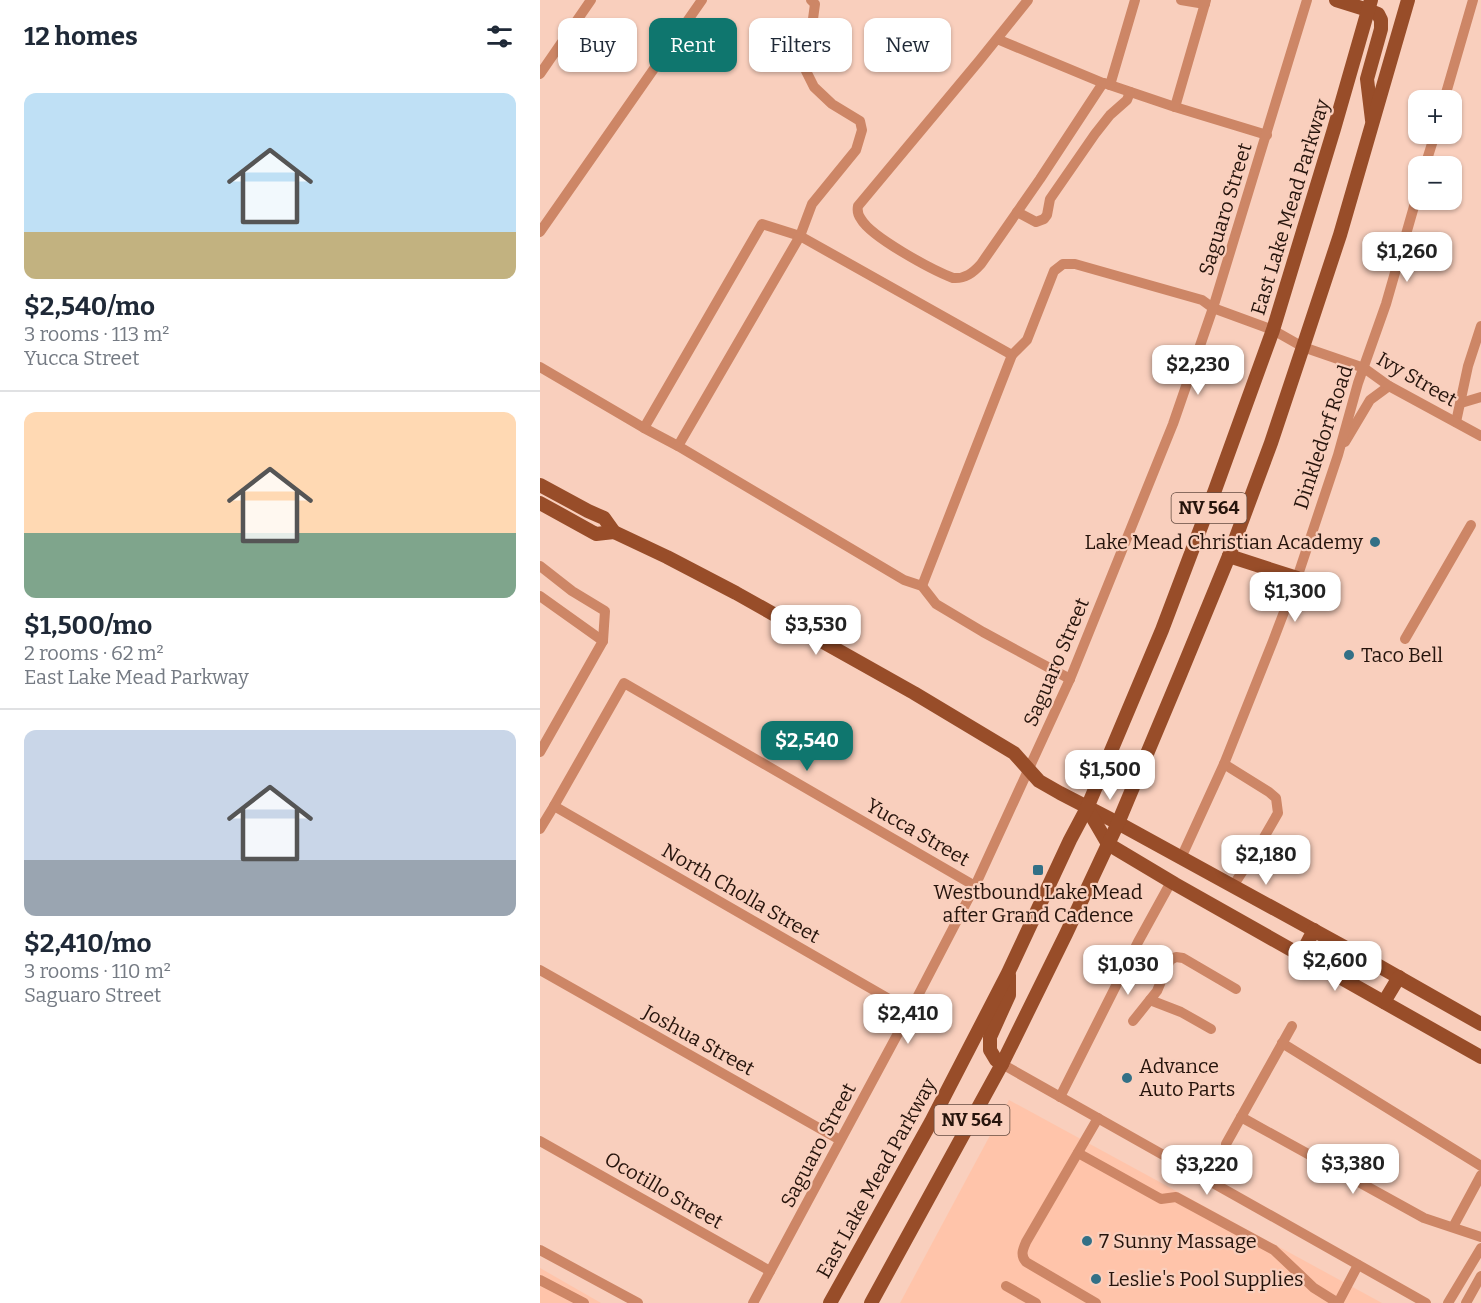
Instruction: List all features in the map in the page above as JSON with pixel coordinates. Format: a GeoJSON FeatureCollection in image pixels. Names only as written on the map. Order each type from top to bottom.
{"type":"FeatureCollection","features":[{"type":"Feature","properties":{"kind":"main road"},"geometry":{"type":"LineString","coordinates":[[1336,0],[1370,5],[1381,20],[1381,29],[1367,79],[1373,126]]}},
{"type":"Feature","properties":{"kind":"main road","name":"NV 564"},"geometry":{"type":"LineString","coordinates":[[871,1303],[1002,1065],[1108,844],[1229,556],[1271,443],[1340,235],[1408,1]]}},
{"type":"Feature","properties":{"kind":"main road","name":"East Lake Mead Parkway"},"geometry":{"type":"LineString","coordinates":[[830,1303],[931,1122],[1008,973],[1087,808],[1162,630],[1273,330],[1370,5]]}},
{"type":"Feature","properties":{"kind":"main road"},"geometry":{"type":"LineString","coordinates":[[540,485],[604,519],[614,532],[667,556],[736,593],[914,693],[1014,753],[1039,782],[1314,930],[1481,1024]]}},
{"type":"Feature","properties":{"kind":"main road"},"geometry":{"type":"LineString","coordinates":[[540,503],[596,534],[614,532]]}},
{"type":"Feature","properties":{"kind":"main road"},"geometry":{"type":"LineString","coordinates":[[1229,556],[1297,578]]}},
{"type":"Feature","properties":{"kind":"main road"},"geometry":{"type":"LineString","coordinates":[[1087,808],[1108,844],[1481,1057]]}},
{"type":"Feature","properties":{"kind":"main road"},"geometry":{"type":"LineString","coordinates":[[1301,955],[1314,930]]}},
{"type":"Feature","properties":{"kind":"main road"},"geometry":{"type":"LineString","coordinates":[[1002,1065],[990,1050],[990,1037],[1009,995],[1008,973]]}},
{"type":"Feature","properties":{"kind":"main road"},"geometry":{"type":"LineString","coordinates":[[1383,1002],[1399,977]]}},
{"type":"Feature","properties":{"kind":"street"},"geometry":{"type":"LineString","coordinates":[[540,74],[591,0]]}},
{"type":"Feature","properties":{"kind":"street"},"geometry":{"type":"LineString","coordinates":[[540,232],[702,0]]}},
{"type":"Feature","properties":{"kind":"street"},"geometry":{"type":"LineString","coordinates":[[678,446],[800,236],[812,204],[856,150],[862,130],[860,121],[832,104],[814,87],[806,71],[815,4],[810,0]]}},
{"type":"Feature","properties":{"kind":"street"},"geometry":{"type":"LineString","coordinates":[[1028,0],[858,206],[857,211],[862,221],[888,244],[947,276],[964,278],[975,270],[1107,84],[1135,0]]}},
{"type":"Feature","properties":{"kind":"street"},"geometry":{"type":"LineString","coordinates":[[1175,107],[1206,2],[1181,0]]}},
{"type":"Feature","properties":{"kind":"street","name":"Saguaro Street"},"geometry":{"type":"LineString","coordinates":[[753,1303],[975,886],[1070,679],[1173,424],[1214,308],[1307,0]]}},
{"type":"Feature","properties":{"kind":"street"},"geometry":{"type":"LineString","coordinates":[[1447,90],[1473,0]]}},
{"type":"Feature","properties":{"kind":"street"},"geometry":{"type":"LineString","coordinates":[[997,39],[1107,84],[1267,135]]}},
{"type":"Feature","properties":{"kind":"street"},"geometry":{"type":"LineString","coordinates":[[540,52],[551,58]]}},
{"type":"Feature","properties":{"kind":"street"},"geometry":{"type":"LineString","coordinates":[[1017,212],[1036,222],[1044,219],[1050,199],[1095,134],[1110,115],[1127,100],[1130,92]]}},
{"type":"Feature","properties":{"kind":"street","name":"Dinkledorf Road"},"geometry":{"type":"LineString","coordinates":[[1181,858],[1224,764],[1297,578],[1338,455],[1358,383],[1386,304],[1413,210]]}},
{"type":"Feature","properties":{"kind":"street"},"geometry":{"type":"LineString","coordinates":[[644,428],[762,224],[800,236],[1012,355],[922,586]]}},
{"type":"Feature","properties":{"kind":"street","name":"Ivy Street"},"geometry":{"type":"LineString","coordinates":[[1012,355],[1027,340],[1054,272],[1063,264],[1075,264],[1202,300],[1214,308],[1273,330],[1303,347],[1364,368],[1389,386],[1481,436]]}},
{"type":"Feature","properties":{"kind":"street"},"geometry":{"type":"LineString","coordinates":[[1456,422],[1468,366],[1481,326]]}},
{"type":"Feature","properties":{"kind":"street"},"geometry":{"type":"LineString","coordinates":[[540,367],[903,580],[922,586],[936,604],[1070,679]]}},
{"type":"Feature","properties":{"kind":"street"},"geometry":{"type":"LineString","coordinates":[[1338,455],[1370,400],[1389,386]]}},
{"type":"Feature","properties":{"kind":"street"},"geometry":{"type":"LineString","coordinates":[[1461,403],[1481,397]]}},
{"type":"Feature","properties":{"kind":"street"},"geometry":{"type":"LineString","coordinates":[[1405,639],[1471,525]]}},
{"type":"Feature","properties":{"kind":"street"},"geometry":{"type":"LineString","coordinates":[[540,566],[572,591],[605,611],[603,641],[540,752]]}},
{"type":"Feature","properties":{"kind":"street"},"geometry":{"type":"LineString","coordinates":[[540,596],[603,641]]}},
{"type":"Feature","properties":{"kind":"street","name":"Yucca Street"},"geometry":{"type":"LineString","coordinates":[[555,806],[624,683],[975,886]]}},
{"type":"Feature","properties":{"kind":"street"},"geometry":{"type":"LineString","coordinates":[[1224,764],[1276,798],[1278,813],[1233,886]]}},
{"type":"Feature","properties":{"kind":"street"},"geometry":{"type":"LineString","coordinates":[[540,829],[555,806]]}},
{"type":"Feature","properties":{"kind":"street","name":"North Cholla Street"},"geometry":{"type":"LineString","coordinates":[[555,806],[910,1011]]}},
{"type":"Feature","properties":{"kind":"street"},"geometry":{"type":"LineString","coordinates":[[1060,1097],[1171,882]]}},
{"type":"Feature","properties":{"kind":"street"},"geometry":{"type":"LineString","coordinates":[[1133,1021],[1157,992],[1170,960],[1176,957],[1183,958],[1236,989]]}},
{"type":"Feature","properties":{"kind":"street","name":"Joshua Street"},"geometry":{"type":"LineString","coordinates":[[540,970],[840,1140]]}},
{"type":"Feature","properties":{"kind":"street"},"geometry":{"type":"LineString","coordinates":[[1150,1000],[1181,1012],[1211,1029]]}},
{"type":"Feature","properties":{"kind":"street"},"geometry":{"type":"LineString","coordinates":[[1226,1144],[1292,1026]]}},
{"type":"Feature","properties":{"kind":"street"},"geometry":{"type":"LineString","coordinates":[[1282,1044],[1481,1166]]}},
{"type":"Feature","properties":{"kind":"street"},"geometry":{"type":"LineString","coordinates":[[1002,1065],[1426,1303]]}},
{"type":"Feature","properties":{"kind":"street"},"geometry":{"type":"LineString","coordinates":[[1241,1117],[1424,1218],[1481,1237]]}},
{"type":"Feature","properties":{"kind":"street"},"geometry":{"type":"LineString","coordinates":[[1096,1303],[1022,1258],[1026,1242],[1098,1118]]}},
{"type":"Feature","properties":{"kind":"street","name":"Ocotillo Street"},"geometry":{"type":"LineString","coordinates":[[540,1141],[770,1271]]}},
{"type":"Feature","properties":{"kind":"street"},"geometry":{"type":"LineString","coordinates":[[1078,1153],[1161,1199],[1176,1197],[1274,1250],[1314,1288],[1338,1303],[1359,1265]]}},
{"type":"Feature","properties":{"kind":"street"},"geometry":{"type":"LineString","coordinates":[[1453,1227],[1481,1175]]}},
{"type":"Feature","properties":{"kind":"street"},"geometry":{"type":"LineString","coordinates":[[1448,1303],[1481,1248]]}},
{"type":"Feature","properties":{"kind":"street"},"geometry":{"type":"LineString","coordinates":[[540,1250],[638,1303]]}},
{"type":"Feature","properties":{"kind":"street"},"geometry":{"type":"LineString","coordinates":[[1466,1303],[1481,1275],[1469,1269]]}},
{"type":"Feature","properties":{"kind":"street"},"geometry":{"type":"LineString","coordinates":[[540,1280],[584,1303]]}},
{"type":"Feature","properties":{"kind":"street"},"geometry":{"type":"LineString","coordinates":[[1006,1286],[1036,1303]]}},
{"type":"Feature","properties":{"kind":"shaded area"},"geometry":{"type":"Polygon","coordinates":[[[1009,1100],[1382,1303],[900,1303],[1009,1100]]]}},
{"type":"Feature","properties":{"kind":"shaded area"},"geometry":{"type":"Polygon","coordinates":[[[540,1268],[601,1303],[540,1303],[540,1268]]]}},
{"type":"Feature","properties":{"kind":"place","name":"Lake Mead Christian Academy"},"geometry":{"type":"Point","coordinates":[1375,542]}},
{"type":"Feature","properties":{"kind":"place","name":"Taco Bell"},"geometry":{"type":"Point","coordinates":[1349,655]}},
{"type":"Feature","properties":{"kind":"place","name":"Westbound Lake Mead after Grand Cadence"},"geometry":{"type":"Point","coordinates":[1038,870]}},
{"type":"Feature","properties":{"kind":"place","name":"Advance Auto Parts"},"geometry":{"type":"Point","coordinates":[1127,1078]}},
{"type":"Feature","properties":{"kind":"place","name":"7 Sunny Massage"},"geometry":{"type":"Point","coordinates":[1087,1241]}},
{"type":"Feature","properties":{"kind":"place","name":"Leslie's Pool Supplies"},"geometry":{"type":"Point","coordinates":[1096,1279]}}]}
